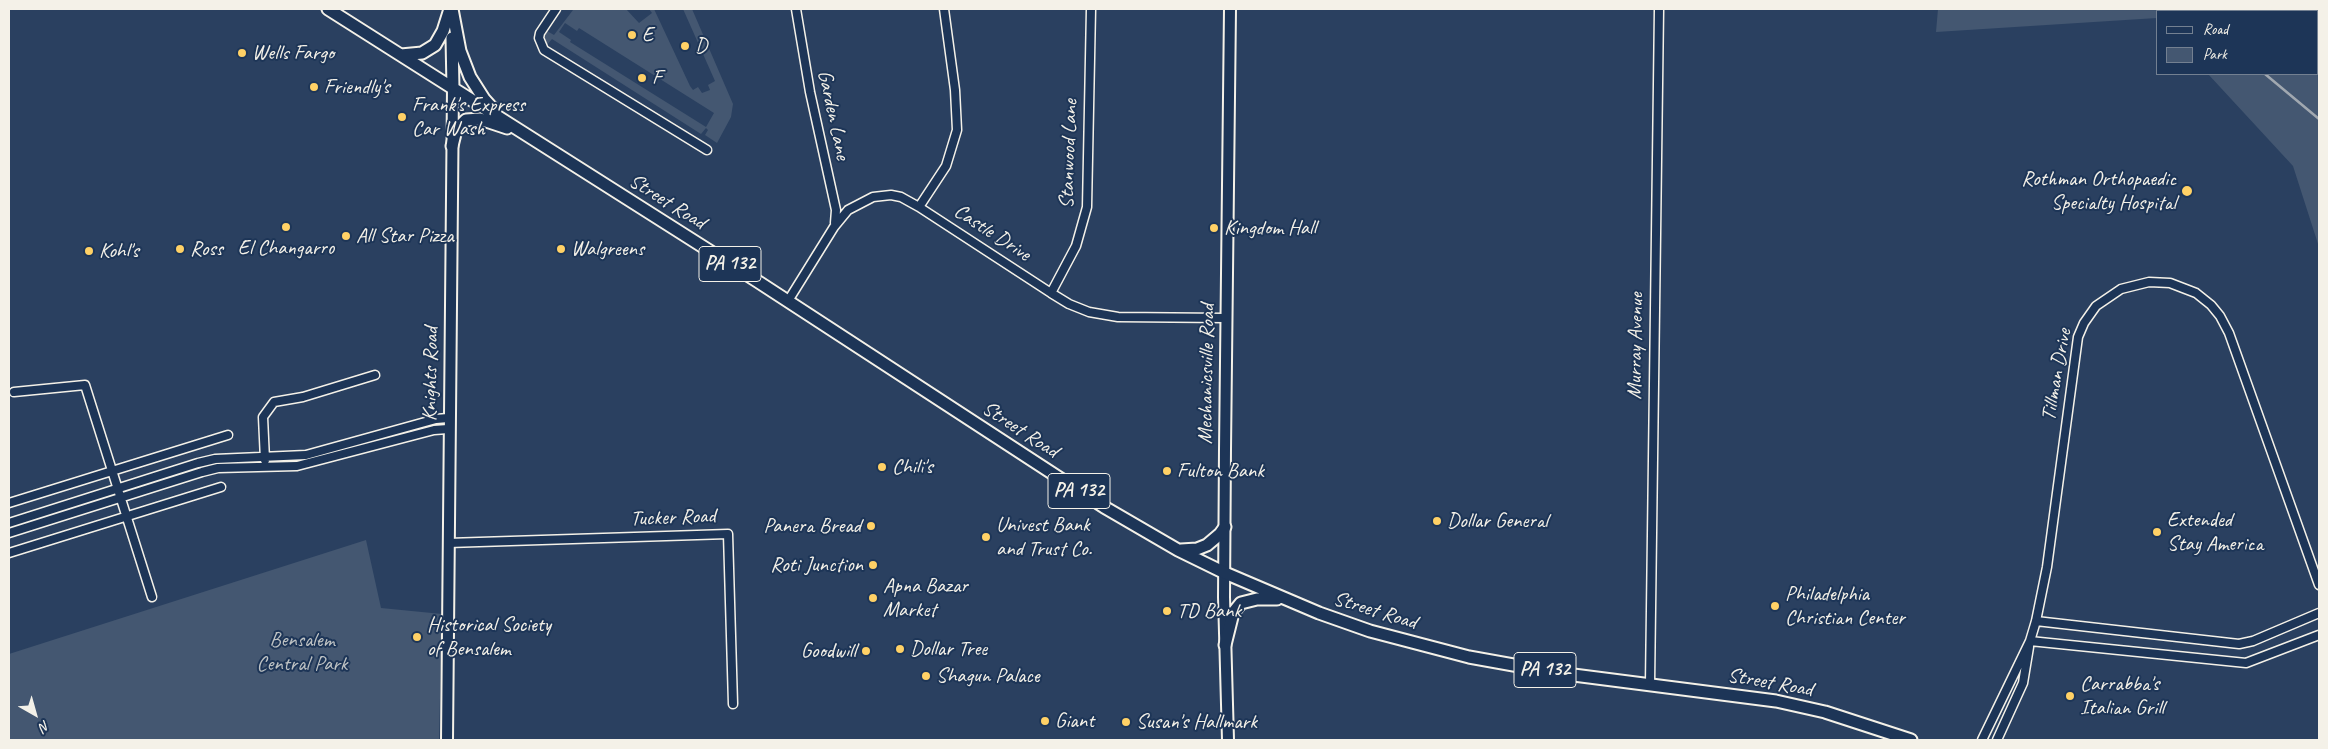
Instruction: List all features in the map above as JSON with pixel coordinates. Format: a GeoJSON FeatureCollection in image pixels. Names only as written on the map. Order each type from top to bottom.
{"type":"FeatureCollection","features":[{"type":"Feature","properties":{"kind":"main road","name":"Street Road"},"geometry":{"type":"LineString","coordinates":[[328,9],[788,301],[1104,507],[1178,550],[1225,573],[1286,600],[1370,630],[1469,657],[1558,672],[1776,701],[1825,712],[1911,740]]}},
{"type":"Feature","properties":{"kind":"main road"},"geometry":{"type":"LineString","coordinates":[[400,55],[422,53],[435,45],[451,9]]}},
{"type":"Feature","properties":{"kind":"main road"},"geometry":{"type":"LineString","coordinates":[[451,9],[460,51],[470,77],[484,99],[509,124]]}},
{"type":"Feature","properties":{"kind":"main road","name":"Knights Road"},"geometry":{"type":"LineString","coordinates":[[451,9],[453,88]]}},
{"type":"Feature","properties":{"kind":"main road"},"geometry":{"type":"LineString","coordinates":[[452,146],[456,130],[460,124],[473,118],[521,132]]}},
{"type":"Feature","properties":{"kind":"main road"},"geometry":{"type":"LineString","coordinates":[[1178,550],[1197,549],[1207,545],[1225,527]]}},
{"type":"Feature","properties":{"kind":"main road"},"geometry":{"type":"LineString","coordinates":[[1225,645],[1233,613],[1241,603],[1257,599],[1286,600]]}},
{"type":"Feature","properties":{"kind":"street"},"geometry":{"type":"LineString","coordinates":[[556,9],[540,32],[539,38],[544,50],[706,150]]}},
{"type":"Feature","properties":{"kind":"street","name":"Garden Lane"},"geometry":{"type":"LineString","coordinates":[[796,9],[810,92],[836,210],[834,227]]}},
{"type":"Feature","properties":{"kind":"street"},"geometry":{"type":"LineString","coordinates":[[919,207],[946,166],[957,130],[955,90],[944,9]]}},
{"type":"Feature","properties":{"kind":"street","name":"Stanwood Lane"},"geometry":{"type":"LineString","coordinates":[[1051,292],[1076,246],[1087,207],[1091,9]]}},
{"type":"Feature","properties":{"kind":"street","name":"Mechanicsville Road"},"geometry":{"type":"LineString","coordinates":[[1228,740],[1225,645],[1225,527],[1230,9]]}},
{"type":"Feature","properties":{"kind":"street","name":"Murray Avenue"},"geometry":{"type":"LineString","coordinates":[[1650,684],[1659,9]]}},
{"type":"Feature","properties":{"kind":"street","name":"Knights Road"},"geometry":{"type":"LineString","coordinates":[[447,740],[448,418],[453,88]]}},
{"type":"Feature","properties":{"kind":"street","name":"Castle Drive"},"geometry":{"type":"LineString","coordinates":[[788,301],[834,227],[848,210],[873,197],[891,195],[901,197],[919,207],[1069,304],[1106,316],[1226,318]]}},
{"type":"Feature","properties":{"kind":"street","name":"Tillman Drive"},"geometry":{"type":"LineString","coordinates":[[1982,740],[2030,640],[2036,621],[2047,567],[2078,337],[2091,312],[2106,298],[2129,285],[2149,282],[2170,283],[2196,293],[2211,305],[2225,324],[2319,585]]}},
{"type":"Feature","properties":{"kind":"street"},"geometry":{"type":"LineString","coordinates":[[266,467],[263,417],[274,402],[302,397],[374,375]]}},
{"type":"Feature","properties":{"kind":"street"},"geometry":{"type":"LineString","coordinates":[[14,392],[85,385],[152,597]]}},
{"type":"Feature","properties":{"kind":"street"},"geometry":{"type":"LineString","coordinates":[[9,523],[215,459],[306,455],[427,421],[448,418]]}},
{"type":"Feature","properties":{"kind":"street"},"geometry":{"type":"LineString","coordinates":[[9,534],[218,468],[297,466],[434,430],[448,429]]}},
{"type":"Feature","properties":{"kind":"street"},"geometry":{"type":"LineString","coordinates":[[9,503],[228,434]]}},
{"type":"Feature","properties":{"kind":"street"},"geometry":{"type":"LineString","coordinates":[[9,553],[221,487]]}},
{"type":"Feature","properties":{"kind":"street","name":"Tucker Road"},"geometry":{"type":"LineString","coordinates":[[448,543],[728,534],[733,704]]}},
{"type":"Feature","properties":{"kind":"street"},"geometry":{"type":"LineString","coordinates":[[2036,621],[2240,644],[2253,641],[2319,613]]}},
{"type":"Feature","properties":{"kind":"street"},"geometry":{"type":"LineString","coordinates":[[2030,640],[2246,663],[2319,635]]}},
{"type":"Feature","properties":{"kind":"street","name":"Tillman Drive"},"geometry":{"type":"LineString","coordinates":[[1997,740],[2023,683],[2030,640]]}},
{"type":"Feature","properties":{"kind":"green space"},"geometry":{"type":"Polygon","coordinates":[[[571,9],[626,9],[639,23],[652,13],[649,9],[654,9],[690,86],[693,90],[698,87],[702,93],[710,90],[708,85],[715,81],[683,9],[692,9],[733,104],[731,117],[717,143],[705,135],[708,130],[706,128],[701,134],[552,39],[547,45],[544,35],[547,31],[554,35],[573,10],[571,9]],[[565,23],[559,32],[571,40],[570,42],[706,127],[714,113],[579,28],[577,31],[565,23]]]}},
{"type":"Feature","properties":{"kind":"green space"},"geometry":{"type":"Polygon","coordinates":[[[1938,9],[2319,9],[2319,247],[2293,166],[2209,75],[2318,75],[2318,10],[2156,10],[2156,18],[1936,32],[1938,9]]]}},
{"type":"Feature","properties":{"kind":"green space","name":"Bensalem Central Park"},"geometry":{"type":"Polygon","coordinates":[[[366,540],[381,608],[442,614],[439,740],[9,740],[9,654],[366,540]]]}},
{"type":"Feature","properties":{"kind":"waterway"},"geometry":{"type":"LineString","coordinates":[[2266,75],[2319,119]]}},
{"type":"Feature","properties":{"kind":"place","name":"E"},"geometry":{"type":"Point","coordinates":[632,35]}},
{"type":"Feature","properties":{"kind":"place","name":"D"},"geometry":{"type":"Point","coordinates":[685,46]}},
{"type":"Feature","properties":{"kind":"place","name":"Wells Fargo"},"geometry":{"type":"Point","coordinates":[242,53]}},
{"type":"Feature","properties":{"kind":"place","name":"F"},"geometry":{"type":"Point","coordinates":[642,78]}},
{"type":"Feature","properties":{"kind":"place","name":"Friendly's"},"geometry":{"type":"Point","coordinates":[314,87]}},
{"type":"Feature","properties":{"kind":"place","name":"Frank's Express Car Wash"},"geometry":{"type":"Point","coordinates":[402,117]}},
{"type":"Feature","properties":{"kind":"place","name":"Rothman Orthopaedic Specialty Hospital"},"geometry":{"type":"Point","coordinates":[2187,191]}},
{"type":"Feature","properties":{"kind":"place","name":"El Changarro"},"geometry":{"type":"Point","coordinates":[286,227]}},
{"type":"Feature","properties":{"kind":"place","name":"Kingdom Hall"},"geometry":{"type":"Point","coordinates":[1214,228]}},
{"type":"Feature","properties":{"kind":"place","name":"All Star Pizza"},"geometry":{"type":"Point","coordinates":[346,236]}},
{"type":"Feature","properties":{"kind":"place","name":"Ross"},"geometry":{"type":"Point","coordinates":[180,249]}},
{"type":"Feature","properties":{"kind":"place","name":"Walgreens"},"geometry":{"type":"Point","coordinates":[561,249]}},
{"type":"Feature","properties":{"kind":"place","name":"Kohl's"},"geometry":{"type":"Point","coordinates":[89,251]}},
{"type":"Feature","properties":{"kind":"place","name":"Chili's"},"geometry":{"type":"Point","coordinates":[882,467]}},
{"type":"Feature","properties":{"kind":"place","name":"Fulton Bank"},"geometry":{"type":"Point","coordinates":[1167,471]}},
{"type":"Feature","properties":{"kind":"place","name":"Dollar General"},"geometry":{"type":"Point","coordinates":[1437,521]}},
{"type":"Feature","properties":{"kind":"place","name":"Panera Bread"},"geometry":{"type":"Point","coordinates":[871,526]}},
{"type":"Feature","properties":{"kind":"place","name":"Extended Stay America"},"geometry":{"type":"Point","coordinates":[2157,532]}},
{"type":"Feature","properties":{"kind":"place","name":"Univest Bank and Trust Co."},"geometry":{"type":"Point","coordinates":[986,537]}},
{"type":"Feature","properties":{"kind":"place","name":"Roti Junction"},"geometry":{"type":"Point","coordinates":[873,565]}},
{"type":"Feature","properties":{"kind":"place","name":"Apna Bazar Market"},"geometry":{"type":"Point","coordinates":[873,598]}},
{"type":"Feature","properties":{"kind":"place","name":"Philadelphia Christian Center"},"geometry":{"type":"Point","coordinates":[1775,606]}},
{"type":"Feature","properties":{"kind":"place","name":"TD Bank"},"geometry":{"type":"Point","coordinates":[1167,611]}},
{"type":"Feature","properties":{"kind":"place","name":"Historical Society of Bensalem"},"geometry":{"type":"Point","coordinates":[417,637]}},
{"type":"Feature","properties":{"kind":"place","name":"Dollar Tree"},"geometry":{"type":"Point","coordinates":[900,649]}},
{"type":"Feature","properties":{"kind":"place","name":"Goodwill"},"geometry":{"type":"Point","coordinates":[866,651]}},
{"type":"Feature","properties":{"kind":"place","name":"Shagun Palace"},"geometry":{"type":"Point","coordinates":[926,676]}},
{"type":"Feature","properties":{"kind":"place","name":"Carrabba's Italian Grill"},"geometry":{"type":"Point","coordinates":[2070,696]}},
{"type":"Feature","properties":{"kind":"place","name":"Giant"},"geometry":{"type":"Point","coordinates":[1045,721]}},
{"type":"Feature","properties":{"kind":"place","name":"Susan's Hallmark"},"geometry":{"type":"Point","coordinates":[1126,722]}}]}
